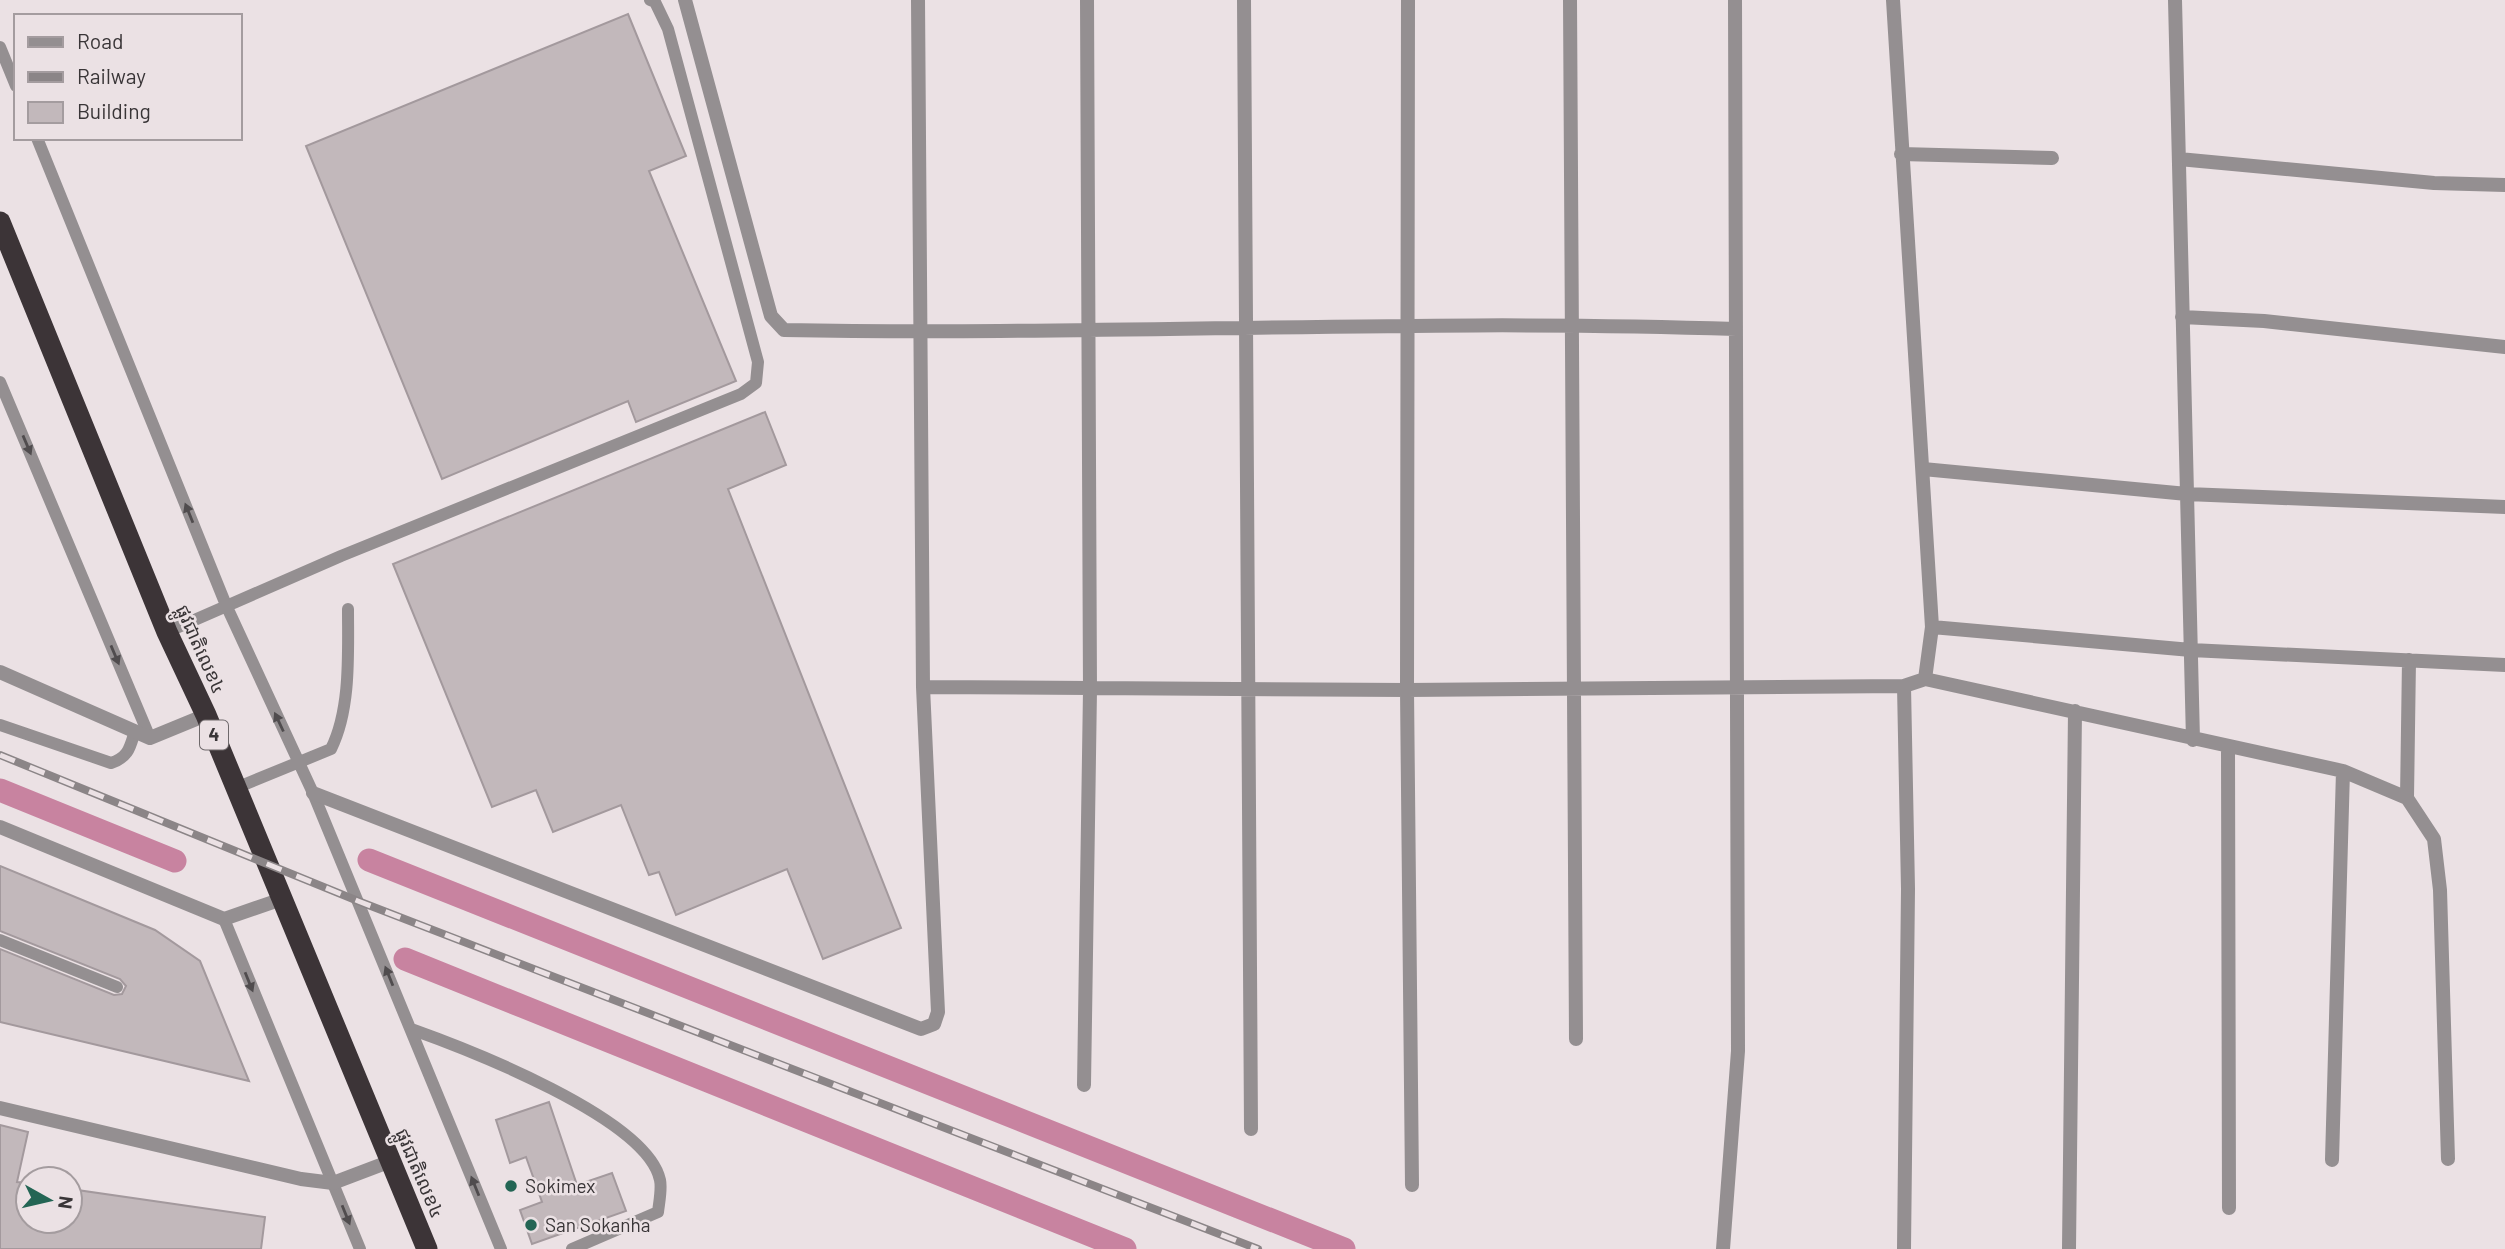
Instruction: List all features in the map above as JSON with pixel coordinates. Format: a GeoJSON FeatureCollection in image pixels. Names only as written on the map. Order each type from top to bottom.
{"type":"FeatureCollection","features":[{"type":"Feature","properties":{"kind":"highway","name":"ផ្លូវជាតិលេខ៤"},"geometry":{"type":"LineString","coordinates":[[0,222],[167,632],[206,716],[427,1249]]}},
{"type":"Feature","properties":{"kind":"street"},"geometry":{"type":"LineString","coordinates":[[685,0],[771,316],[784,330],[1090,331],[1573,323],[1736,329]]}},
{"type":"Feature","properties":{"kind":"street"},"geometry":{"type":"LineString","coordinates":[[313,793],[921,1029],[934,1024],[938,1012],[922,687],[918,0]]}},
{"type":"Feature","properties":{"kind":"street"},"geometry":{"type":"LineString","coordinates":[[1084,1085],[1090,690],[1087,0]]}},
{"type":"Feature","properties":{"kind":"street"},"geometry":{"type":"LineString","coordinates":[[1244,0],[1251,1129]]}},
{"type":"Feature","properties":{"kind":"street"},"geometry":{"type":"LineString","coordinates":[[1408,0],[1407,690],[1412,1185]]}},
{"type":"Feature","properties":{"kind":"street"},"geometry":{"type":"LineString","coordinates":[[1570,0],[1576,1039]]}},
{"type":"Feature","properties":{"kind":"street"},"geometry":{"type":"LineString","coordinates":[[1723,1249],[1738,1051],[1735,0]]}},
{"type":"Feature","properties":{"kind":"street"},"geometry":{"type":"LineString","coordinates":[[1893,0],[1932,627],[1925,679]]}},
{"type":"Feature","properties":{"kind":"street"},"geometry":{"type":"LineString","coordinates":[[2175,0],[2193,740]]}},
{"type":"Feature","properties":{"kind":"street"},"geometry":{"type":"LineString","coordinates":[[1901,154],[2052,158]]}},
{"type":"Feature","properties":{"kind":"street"},"geometry":{"type":"LineString","coordinates":[[2179,159],[2434,183],[2505,185]]}},
{"type":"Feature","properties":{"kind":"street"},"geometry":{"type":"LineString","coordinates":[[2182,317],[2264,321],[2505,347]]}},
{"type":"Feature","properties":{"kind":"street"},"geometry":{"type":"LineString","coordinates":[[1923,469],[2187,494],[2505,507]]}},
{"type":"Feature","properties":{"kind":"street"},"geometry":{"type":"LineString","coordinates":[[1932,627],[2191,650],[2505,665]]}},
{"type":"Feature","properties":{"kind":"street"},"geometry":{"type":"LineString","coordinates":[[2407,798],[2409,660]]}},
{"type":"Feature","properties":{"kind":"street"},"geometry":{"type":"LineString","coordinates":[[0,672],[150,738],[206,716]]}},
{"type":"Feature","properties":{"kind":"street"},"geometry":{"type":"LineString","coordinates":[[922,687],[1407,690],[1905,685],[1925,679],[2075,711],[2228,748],[2343,771],[2407,798],[2434,839],[2440,890],[2448,1159]]}},
{"type":"Feature","properties":{"kind":"street"},"geometry":{"type":"LineString","coordinates":[[1904,1249],[1908,903],[1905,685]]}},
{"type":"Feature","properties":{"kind":"street"},"geometry":{"type":"LineString","coordinates":[[2069,1249],[2075,711]]}},
{"type":"Feature","properties":{"kind":"street"},"geometry":{"type":"LineString","coordinates":[[2228,748],[2229,1208]]}},
{"type":"Feature","properties":{"kind":"street"},"geometry":{"type":"LineString","coordinates":[[2332,1160],[2343,771]]}},
{"type":"Feature","properties":{"kind":"street"},"geometry":{"type":"LineString","coordinates":[[0,827],[224,919],[282,898]]}},
{"type":"Feature","properties":{"kind":"street"},"geometry":{"type":"LineString","coordinates":[[0,1108],[301,1179],[333,1183],[391,1161]]}},
{"type":"Feature","properties":{"kind":"lane"},"geometry":{"type":"LineString","coordinates":[[167,632],[226,605],[741,394],[756,383],[758,362],[668,29],[656,2],[649,0]]}},
{"type":"Feature","properties":{"kind":"lane"},"geometry":{"type":"LineString","coordinates":[[0,47],[14,81]]}},
{"type":"Feature","properties":{"kind":"lane"},"geometry":{"type":"LineString","coordinates":[[38,140],[226,605],[313,793],[502,1249]]}},
{"type":"Feature","properties":{"kind":"lane"},"geometry":{"type":"LineString","coordinates":[[0,382],[150,738]]}},
{"type":"Feature","properties":{"kind":"lane"},"geometry":{"type":"LineString","coordinates":[[236,788],[331,749],[338,735],[346,667],[348,609]]}},
{"type":"Feature","properties":{"kind":"lane"},"geometry":{"type":"LineString","coordinates":[[0,725],[111,763],[123,759],[129,752],[135,731]]}},
{"type":"Feature","properties":{"kind":"lane"},"geometry":{"type":"LineString","coordinates":[[224,919],[360,1249]]}},
{"type":"Feature","properties":{"kind":"lane"},"geometry":{"type":"LineString","coordinates":[[0,940],[117,987]]}},
{"type":"Feature","properties":{"kind":"lane"},"geometry":{"type":"LineString","coordinates":[[411,1029],[481,1054],[540,1081],[631,1140],[649,1157],[660,1180],[658,1212],[572,1249]]}},
{"type":"Feature","properties":{"kind":"building"},"geometry":{"type":"Polygon","coordinates":[[[628,14],[686,156],[649,171],[736,381],[636,422],[628,401],[442,479],[306,146],[628,14]]]}},
{"type":"Feature","properties":{"kind":"building"},"geometry":{"type":"Polygon","coordinates":[[[765,412],[786,465],[728,489],[901,928],[823,959],[787,869],[676,915],[659,872],[649,875],[621,805],[553,832],[536,790],[492,807],[393,564],[765,412]]]}},
{"type":"Feature","properties":{"kind":"building"},"geometry":{"type":"Polygon","coordinates":[[[0,866],[155,930],[200,961],[249,1081],[0,1022],[0,949],[114,995],[122,994],[126,986],[120,979],[0,931],[0,866]]]}},
{"type":"Feature","properties":{"kind":"building"},"geometry":{"type":"Polygon","coordinates":[[[549,1102],[577,1185],[612,1173],[626,1211],[532,1244],[520,1210],[542,1202],[526,1157],[510,1163],[496,1120],[549,1102]]]}},
{"type":"Feature","properties":{"kind":"building"},"geometry":{"type":"Polygon","coordinates":[[[0,1125],[28,1132],[21,1165],[14,1165],[14,1235],[84,1235],[84,1191],[265,1217],[261,1249],[0,1249],[0,1125]]]}},
{"type":"Feature","properties":{"kind":"waterway"},"geometry":{"type":"LineString","coordinates":[[0,790],[175,861]]}},
{"type":"Feature","properties":{"kind":"waterway"},"geometry":{"type":"LineString","coordinates":[[369,860],[1344,1249]]}},
{"type":"Feature","properties":{"kind":"waterway"},"geometry":{"type":"LineString","coordinates":[[405,959],[1125,1249]]}},
{"type":"Feature","properties":{"kind":"railway"},"geometry":{"type":"LineString","coordinates":[[0,755],[358,901],[1258,1249]]}},
{"type":"Feature","properties":{"kind":"place","name":"Sokimex"},"geometry":{"type":"Point","coordinates":[511,1186]}},
{"type":"Feature","properties":{"kind":"place","name":"San Sokanha"},"geometry":{"type":"Point","coordinates":[531,1225]}}]}
